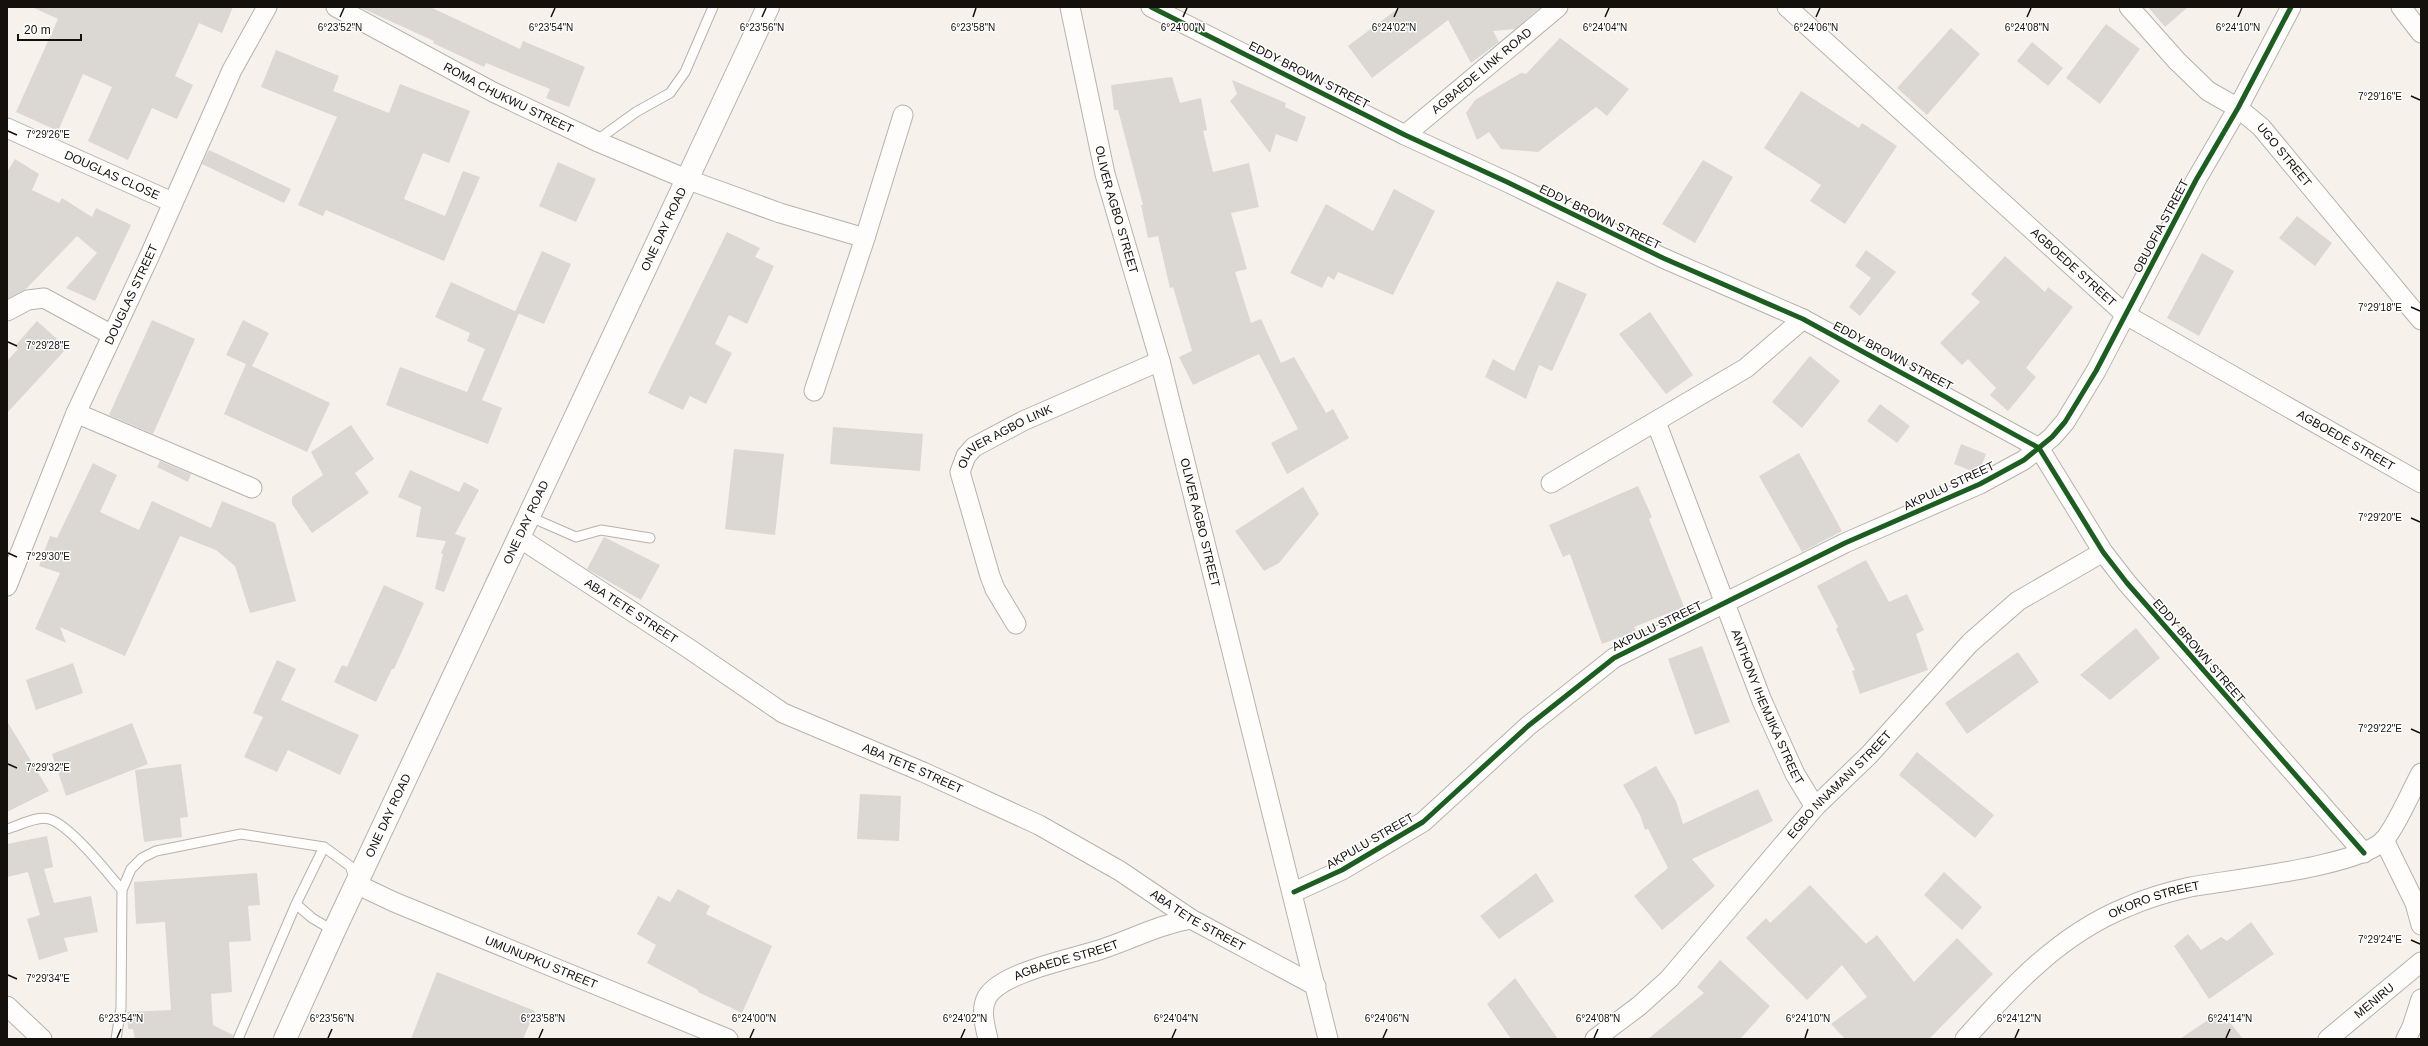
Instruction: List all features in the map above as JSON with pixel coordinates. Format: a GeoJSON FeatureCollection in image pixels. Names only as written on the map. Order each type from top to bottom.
{"type":"FeatureCollection","features":[{"type":"Feature","properties":{"kind":"main road","name":"ONE DAY ROAD"},"geometry":{"type":"LineString","coordinates":[[285,1039],[518,537],[768,7]]}},
{"type":"Feature","properties":{"kind":"street","name":"DOUGLAS STREET"},"geometry":{"type":"LineString","coordinates":[[7,586],[76,414],[149,257],[172,202],[232,70],[267,7]]}},
{"type":"Feature","properties":{"kind":"street","name":"ROMA CHUKWU STREET"},"geometry":{"type":"LineString","coordinates":[[336,7],[493,92],[596,141],[686,179],[780,213],[865,238]]}},
{"type":"Feature","properties":{"kind":"street","name":"OLIVER AGBO STREET"},"geometry":{"type":"LineString","coordinates":[[1070,7],[1105,174],[1160,361],[1294,892],[1328,1039]]}},
{"type":"Feature","properties":{"kind":"street","name":"EDDY BROWN STREET"},"geometry":{"type":"LineString","coordinates":[[1151,7],[1405,135],[1508,182],[1663,258],[1803,319],[2039,448],[2103,552],[2127,583],[2364,853]]}},
{"type":"Feature","properties":{"kind":"street","name":"AGBAEDE LINK ROAD"},"geometry":{"type":"LineString","coordinates":[[1405,135],[1558,7]]}},
{"type":"Feature","properties":{"kind":"street","name":"AGBOEDE STREET"},"geometry":{"type":"LineString","coordinates":[[1787,7],[2126,315],[2421,483]]}},
{"type":"Feature","properties":{"kind":"street","name":"UGO STREET"},"geometry":{"type":"LineString","coordinates":[[2129,7],[2177,61],[2208,91],[2238,108],[2261,127],[2421,320]]}},
{"type":"Feature","properties":{"kind":"street","name":"OBUOFIA STREET"},"geometry":{"type":"LineString","coordinates":[[2039,448],[2052,437],[2065,422],[2092,377],[2196,180],[2238,108],[2291,7]]}},
{"type":"Feature","properties":{"kind":"street"},"geometry":{"type":"LineString","coordinates":[[2401,7],[2421,33]]}},
{"type":"Feature","properties":{"kind":"street"},"geometry":{"type":"LineString","coordinates":[[814,391],[865,238],[903,115]]}},
{"type":"Feature","properties":{"kind":"street","name":"DOUGLAS CLOSE"},"geometry":{"type":"LineString","coordinates":[[7,128],[172,202]]}},
{"type":"Feature","properties":{"kind":"street"},"geometry":{"type":"LineString","coordinates":[[7,311],[28,300],[44,298],[112,335]]}},
{"type":"Feature","properties":{"kind":"street"},"geometry":{"type":"LineString","coordinates":[[1551,483],[1746,368],[1803,319]]}},
{"type":"Feature","properties":{"kind":"street","name":"OLIVER AGBO LINK"},"geometry":{"type":"LineString","coordinates":[[1016,624],[995,589],[990,576],[960,472],[966,456],[974,447],[1023,421],[1160,361]]}},
{"type":"Feature","properties":{"kind":"street"},"geometry":{"type":"LineString","coordinates":[[76,414],[252,488]]}},
{"type":"Feature","properties":{"kind":"street","name":"ANTHONY IHEMJIKA STREET"},"geometry":{"type":"LineString","coordinates":[[1656,422],[1768,713],[1795,774],[1815,807]]}},
{"type":"Feature","properties":{"kind":"street","name":"AKPULU STREET"},"geometry":{"type":"LineString","coordinates":[[1294,892],[1342,870],[1423,822],[1528,726],[1614,658],[1651,638],[1725,604],[1845,543],[1980,484],[2024,460],[2039,448]]}},
{"type":"Feature","properties":{"kind":"street","name":"ABA TETE STREET"},"geometry":{"type":"LineString","coordinates":[[518,537],[688,648],[783,713],[923,772],[1039,825],[1120,872],[1191,919],[1316,986]]}},
{"type":"Feature","properties":{"kind":"street","name":"EGBO NNAMANI STREET"},"geometry":{"type":"LineString","coordinates":[[1595,1039],[1639,1006],[1669,979],[1815,807],[1869,755],[1970,643],[2018,601],[2103,552]]}},
{"type":"Feature","properties":{"kind":"street"},"geometry":{"type":"LineString","coordinates":[[2421,773],[2384,840],[2415,903],[2421,925]]}},
{"type":"Feature","properties":{"kind":"street","name":"OKORO STREET"},"geometry":{"type":"LineString","coordinates":[[1965,1039],[2012,986],[2069,938],[2104,917],[2150,898],[2189,887],[2324,864],[2364,853],[2384,840]]}},
{"type":"Feature","properties":{"kind":"street","name":"UMUNUPKU STREET"},"geometry":{"type":"LineString","coordinates":[[356,884],[394,902],[728,1039]]}},
{"type":"Feature","properties":{"kind":"street","name":"AGBAEDE STREET"},"geometry":{"type":"LineString","coordinates":[[988,1039],[984,1020],[984,1006],[988,996],[996,987],[1028,972],[1058,961],[1099,950],[1167,924],[1191,919]]}},
{"type":"Feature","properties":{"kind":"street","name":"MENIRU"},"geometry":{"type":"LineString","coordinates":[[2328,1039],[2421,962]]}},
{"type":"Feature","properties":{"kind":"street"},"geometry":{"type":"LineString","coordinates":[[2406,1039],[2412,1027],[2421,999]]}},
{"type":"Feature","properties":{"kind":"street"},"geometry":{"type":"LineString","coordinates":[[7,1006],[42,1039]]}},
{"type":"Feature","properties":{"kind":"lane"},"geometry":{"type":"LineString","coordinates":[[596,141],[636,112],[670,93],[685,72],[713,7]]}},
{"type":"Feature","properties":{"kind":"lane"},"geometry":{"type":"LineString","coordinates":[[528,516],[576,538],[602,530],[650,538]]}},
{"type":"Feature","properties":{"kind":"lane"},"geometry":{"type":"LineString","coordinates":[[7,829],[42,818],[50,819],[79,840],[122,890]]}},
{"type":"Feature","properties":{"kind":"lane"},"geometry":{"type":"LineString","coordinates":[[116,1039],[121,1008],[122,890],[131,869],[142,858],[156,851],[241,834],[324,847],[350,866],[356,884]]}},
{"type":"Feature","properties":{"kind":"lane"},"geometry":{"type":"LineString","coordinates":[[238,1039],[296,904],[324,847]]}},
{"type":"Feature","properties":{"kind":"lane"},"geometry":{"type":"LineString","coordinates":[[296,904],[312,918],[334,931]]}},
{"type":"Feature","properties":{"kind":"building"},"geometry":{"type":"Polygon","coordinates":[[[32,7],[233,7],[222,33],[199,23],[175,76],[193,85],[177,119],[152,108],[128,160],[88,141],[112,87],[83,74],[58,131],[16,112],[58,19],[32,7]]]}},
{"type":"Feature","properties":{"kind":"building"},"geometry":{"type":"Polygon","coordinates":[[[359,7],[430,7],[520,49],[523,41],[585,67],[569,107],[546,98],[550,89],[486,63],[484,67],[433,43],[434,41],[359,7]]]}},
{"type":"Feature","properties":{"kind":"building"},"geometry":{"type":"Polygon","coordinates":[[[1400,7],[1541,7],[1515,29],[1493,31],[1499,42],[1471,63],[1448,20],[1372,78],[1348,46],[1400,7]]]}},
{"type":"Feature","properties":{"kind":"building"},"geometry":{"type":"Polygon","coordinates":[[[2148,7],[2188,7],[2165,27],[2148,7]]]}},
{"type":"Feature","properties":{"kind":"building"},"geometry":{"type":"Polygon","coordinates":[[[2106,24],[2140,49],[2100,104],[2066,78],[2106,24]]]}},
{"type":"Feature","properties":{"kind":"building"},"geometry":{"type":"Polygon","coordinates":[[[1951,28],[1980,54],[1927,115],[1897,88],[1951,28]]]}},
{"type":"Feature","properties":{"kind":"building"},"geometry":{"type":"Polygon","coordinates":[[[1560,38],[1629,89],[1607,116],[1596,107],[1538,152],[1501,149],[1489,132],[1477,140],[1466,113],[1475,100],[1521,73],[1526,74],[1560,38]]]}},
{"type":"Feature","properties":{"kind":"building"},"geometry":{"type":"Polygon","coordinates":[[[2032,42],[2063,68],[2048,86],[2017,61],[2032,42]]]}},
{"type":"Feature","properties":{"kind":"building"},"geometry":{"type":"Polygon","coordinates":[[[276,50],[339,76],[333,91],[389,113],[400,84],[470,111],[449,163],[423,153],[404,199],[445,216],[463,171],[480,177],[444,261],[326,210],[323,216],[298,205],[337,117],[261,87],[276,50]]]}},
{"type":"Feature","properties":{"kind":"building"},"geometry":{"type":"Polygon","coordinates":[[[1172,77],[1180,103],[1201,98],[1207,130],[1203,131],[1213,172],[1249,163],[1259,207],[1231,213],[1247,269],[1235,272],[1251,323],[1261,319],[1281,363],[1294,357],[1326,413],[1333,409],[1349,438],[1287,474],[1271,443],[1298,429],[1259,354],[1193,385],[1179,357],[1192,351],[1173,287],[1170,288],[1158,236],[1148,238],[1141,205],[1143,205],[1118,110],[1114,110],[1111,85],[1172,77]]]}},
{"type":"Feature","properties":{"kind":"building"},"geometry":{"type":"Polygon","coordinates":[[[1232,80],[1286,103],[1285,107],[1306,117],[1297,142],[1276,134],[1270,153],[1230,101],[1237,94],[1232,80]]]}},
{"type":"Feature","properties":{"kind":"building"},"geometry":{"type":"Polygon","coordinates":[[[1801,91],[1859,128],[1862,123],[1897,146],[1845,224],[1810,201],[1821,185],[1764,148],[1801,91]]]}},
{"type":"Feature","properties":{"kind":"building"},"geometry":{"type":"Polygon","coordinates":[[[209,150],[291,189],[284,203],[202,164],[209,150]]]}},
{"type":"Feature","properties":{"kind":"building"},"geometry":{"type":"Polygon","coordinates":[[[15,159],[39,174],[32,190],[59,203],[62,198],[92,217],[96,208],[131,225],[95,301],[66,288],[97,253],[77,236],[25,290],[7,299],[7,172],[15,159]]]}},
{"type":"Feature","properties":{"kind":"building"},"geometry":{"type":"Polygon","coordinates":[[[1703,160],[1733,177],[1695,243],[1662,224],[1703,160]]]}},
{"type":"Feature","properties":{"kind":"building"},"geometry":{"type":"Polygon","coordinates":[[[558,162],[596,179],[576,222],[539,206],[558,162]]]}},
{"type":"Feature","properties":{"kind":"building"},"geometry":{"type":"Polygon","coordinates":[[[1394,189],[1435,211],[1393,295],[1338,272],[1334,280],[1328,276],[1322,288],[1290,273],[1326,204],[1373,231],[1394,189]]]}},
{"type":"Feature","properties":{"kind":"building"},"geometry":{"type":"Polygon","coordinates":[[[2297,216],[2332,243],[2315,266],[2279,238],[2297,216]]]}},
{"type":"Feature","properties":{"kind":"building"},"geometry":{"type":"Polygon","coordinates":[[[727,232],[760,248],[755,257],[774,266],[747,324],[729,315],[715,344],[732,353],[706,404],[690,396],[683,410],[648,393],[727,232]]]}},
{"type":"Feature","properties":{"kind":"building"},"geometry":{"type":"Polygon","coordinates":[[[1866,250],[1896,272],[1860,316],[1849,307],[1871,278],[1855,266],[1866,250]]]}},
{"type":"Feature","properties":{"kind":"building"},"geometry":{"type":"Polygon","coordinates":[[[542,251],[571,264],[544,324],[515,312],[542,251]]]}},
{"type":"Feature","properties":{"kind":"building"},"geometry":{"type":"Polygon","coordinates":[[[2202,253],[2234,271],[2199,336],[2167,318],[2202,253]]]}},
{"type":"Feature","properties":{"kind":"building"},"geometry":{"type":"Polygon","coordinates":[[[2005,256],[2045,292],[2048,287],[2073,307],[2026,368],[2036,377],[2008,411],[1990,395],[1996,388],[1968,359],[1962,365],[1940,343],[1980,302],[1971,294],[2005,256]]]}},
{"type":"Feature","properties":{"kind":"building"},"geometry":{"type":"Polygon","coordinates":[[[1557,281],[1587,294],[1552,371],[1539,365],[1526,399],[1485,377],[1493,359],[1514,371],[1557,281]]]}},
{"type":"Feature","properties":{"kind":"building"},"geometry":{"type":"Polygon","coordinates":[[[451,282],[519,313],[482,400],[502,408],[488,444],[386,405],[400,367],[467,392],[485,349],[467,341],[470,333],[435,317],[451,282]]]}},
{"type":"Feature","properties":{"kind":"building"},"geometry":{"type":"Polygon","coordinates":[[[1650,312],[1693,375],[1666,394],[1619,334],[1650,312]]]}},
{"type":"Feature","properties":{"kind":"building"},"geometry":{"type":"Polygon","coordinates":[[[152,320],[195,339],[153,434],[109,415],[152,320]]]}},
{"type":"Feature","properties":{"kind":"building"},"geometry":{"type":"Polygon","coordinates":[[[243,320],[269,333],[252,366],[330,403],[307,452],[224,414],[246,364],[226,355],[243,320]]]}},
{"type":"Feature","properties":{"kind":"building"},"geometry":{"type":"Polygon","coordinates":[[[37,321],[67,348],[7,413],[7,361],[18,349],[15,346],[37,321]]]}},
{"type":"Feature","properties":{"kind":"building"},"geometry":{"type":"Polygon","coordinates":[[[1810,356],[1840,381],[1802,428],[1772,402],[1810,356]]]}},
{"type":"Feature","properties":{"kind":"building"},"geometry":{"type":"Polygon","coordinates":[[[1880,404],[1910,426],[1897,443],[1867,421],[1880,404]]]}},
{"type":"Feature","properties":{"kind":"building"},"geometry":{"type":"Polygon","coordinates":[[[351,425],[374,459],[355,473],[369,493],[312,533],[292,504],[292,497],[323,475],[311,452],[351,425]]]}},
{"type":"Feature","properties":{"kind":"building"},"geometry":{"type":"Polygon","coordinates":[[[833,427],[923,434],[920,471],[830,464],[833,427]]]}},
{"type":"Feature","properties":{"kind":"building"},"geometry":{"type":"Polygon","coordinates":[[[1961,444],[1986,454],[1979,472],[1977,473],[1954,464],[1961,444]]]}},
{"type":"Feature","properties":{"kind":"building"},"geometry":{"type":"Polygon","coordinates":[[[734,449],[784,454],[775,535],[725,529],[734,449]]]}},
{"type":"Feature","properties":{"kind":"building"},"geometry":{"type":"Polygon","coordinates":[[[1799,453],[1842,531],[1802,552],[1759,476],[1799,453]]]}},
{"type":"Feature","properties":{"kind":"building"},"geometry":{"type":"Polygon","coordinates":[[[160,461],[191,474],[188,482],[157,467],[160,461]]]}},
{"type":"Feature","properties":{"kind":"building"},"geometry":{"type":"Polygon","coordinates":[[[93,463],[117,475],[100,512],[139,530],[152,501],[211,528],[222,501],[275,523],[296,601],[250,613],[235,566],[216,550],[180,536],[125,656],[60,627],[66,643],[35,629],[60,573],[39,566],[50,536],[57,538],[93,463]]]}},
{"type":"Feature","properties":{"kind":"building"},"geometry":{"type":"Polygon","coordinates":[[[410,470],[459,492],[464,482],[479,490],[455,534],[466,538],[444,592],[435,589],[443,554],[441,553],[446,541],[416,537],[421,507],[398,497],[410,470]]]}},
{"type":"Feature","properties":{"kind":"building"},"geometry":{"type":"Polygon","coordinates":[[[1638,486],[1652,517],[1649,519],[1684,607],[1634,627],[1636,631],[1602,644],[1570,554],[1563,557],[1549,525],[1638,486]]]}},
{"type":"Feature","properties":{"kind":"building"},"geometry":{"type":"Polygon","coordinates":[[[1303,487],[1319,514],[1279,563],[1264,571],[1235,531],[1303,487]]]}},
{"type":"Feature","properties":{"kind":"building"},"geometry":{"type":"Polygon","coordinates":[[[604,537],[660,565],[641,600],[587,569],[604,537]]]}},
{"type":"Feature","properties":{"kind":"building"},"geometry":{"type":"Polygon","coordinates":[[[1866,560],[1889,602],[1907,594],[1924,630],[1916,634],[1928,670],[1860,694],[1852,671],[1855,670],[1836,629],[1838,627],[1817,586],[1866,560]]]}},
{"type":"Feature","properties":{"kind":"building"},"geometry":{"type":"Polygon","coordinates":[[[384,585],[424,603],[394,669],[392,669],[376,702],[334,682],[342,665],[347,667],[384,585]]]}},
{"type":"Feature","properties":{"kind":"building"},"geometry":{"type":"Polygon","coordinates":[[[2136,628],[2160,658],[2110,700],[2080,675],[2136,628]]]}},
{"type":"Feature","properties":{"kind":"building"},"geometry":{"type":"Polygon","coordinates":[[[1702,646],[1730,722],[1695,735],[1668,659],[1702,646]]]}},
{"type":"Feature","properties":{"kind":"building"},"geometry":{"type":"Polygon","coordinates":[[[2018,652],[2039,682],[1967,734],[1945,703],[2018,652]]]}},
{"type":"Feature","properties":{"kind":"building"},"geometry":{"type":"Polygon","coordinates":[[[277,660],[296,669],[281,700],[359,735],[340,775],[288,750],[277,772],[244,757],[263,717],[253,713],[277,660]]]}},
{"type":"Feature","properties":{"kind":"building"},"geometry":{"type":"Polygon","coordinates":[[[73,663],[83,693],[36,710],[26,680],[73,663]]]}},
{"type":"Feature","properties":{"kind":"building"},"geometry":{"type":"Polygon","coordinates":[[[7,721],[49,791],[7,812],[7,721]]]}},
{"type":"Feature","properties":{"kind":"building"},"geometry":{"type":"Polygon","coordinates":[[[132,723],[148,764],[66,796],[52,754],[132,723]]]}},
{"type":"Feature","properties":{"kind":"building"},"geometry":{"type":"Polygon","coordinates":[[[1917,752],[1994,815],[1975,838],[1899,775],[1917,752]]]}},
{"type":"Feature","properties":{"kind":"building"},"geometry":{"type":"Polygon","coordinates":[[[181,764],[188,817],[180,818],[182,837],[144,842],[135,770],[181,764]]]}},
{"type":"Feature","properties":{"kind":"building"},"geometry":{"type":"Polygon","coordinates":[[[1656,766],[1676,801],[1683,824],[1758,789],[1773,821],[1692,859],[1715,886],[1662,930],[1634,896],[1668,868],[1648,829],[1645,830],[1640,815],[1623,785],[1656,766]]]}},
{"type":"Feature","properties":{"kind":"building"},"geometry":{"type":"Polygon","coordinates":[[[860,794],[901,796],[899,841],[857,839],[860,794]]]}},
{"type":"Feature","properties":{"kind":"building"},"geometry":{"type":"Polygon","coordinates":[[[47,836],[53,867],[44,869],[54,903],[91,896],[98,932],[64,938],[68,951],[39,960],[27,919],[40,915],[28,872],[7,877],[7,844],[47,836]]]}},
{"type":"Feature","properties":{"kind":"building"},"geometry":{"type":"Polygon","coordinates":[[[1944,872],[1982,907],[1962,930],[1924,895],[1944,872]]]}},
{"type":"Feature","properties":{"kind":"building"},"geometry":{"type":"Polygon","coordinates":[[[257,873],[260,905],[248,906],[251,941],[229,942],[232,992],[211,994],[213,1025],[233,1035],[232,1039],[135,1039],[133,1029],[128,1029],[127,1012],[171,1010],[165,922],[136,924],[134,882],[257,873]]]}},
{"type":"Feature","properties":{"kind":"building"},"geometry":{"type":"Polygon","coordinates":[[[1536,873],[1554,901],[1499,939],[1480,916],[1536,873]]]}},
{"type":"Feature","properties":{"kind":"building"},"geometry":{"type":"Polygon","coordinates":[[[1810,885],[1866,944],[1877,935],[1914,982],[1957,938],[1993,974],[1929,1039],[1845,1039],[1831,1024],[1867,997],[1842,965],[1807,1000],[1746,938],[1766,918],[1770,923],[1810,885]]]}},
{"type":"Feature","properties":{"kind":"building"},"geometry":{"type":"Polygon","coordinates":[[[678,889],[710,906],[706,914],[772,946],[742,1013],[698,992],[698,990],[647,963],[656,945],[637,934],[658,896],[670,902],[678,889]]]}},
{"type":"Feature","properties":{"kind":"building"},"geometry":{"type":"Polygon","coordinates":[[[2251,922],[2274,954],[2209,999],[2174,946],[2188,934],[2201,950],[2221,937],[2227,941],[2251,922]]]}},
{"type":"Feature","properties":{"kind":"building"},"geometry":{"type":"Polygon","coordinates":[[[1720,960],[1770,1006],[1740,1039],[1648,1039],[1704,993],[1697,987],[1720,960]]]}},
{"type":"Feature","properties":{"kind":"building"},"geometry":{"type":"Polygon","coordinates":[[[437,972],[535,1011],[523,1039],[411,1039],[437,972]]]}},
{"type":"Feature","properties":{"kind":"building"},"geometry":{"type":"Polygon","coordinates":[[[1515,978],[1558,1039],[1511,1039],[1487,1004],[1515,978]]]}},
{"type":"Feature","properties":{"kind":"building"},"geometry":{"type":"Polygon","coordinates":[[[2221,1011],[2243,1039],[2180,1039],[2221,1011]]]}},
{"type":"Feature","properties":{"kind":"cycle path"},"geometry":{"type":"LineString","coordinates":[[1151,7],[1405,135],[1507,182],[1663,258],[1803,319],[2039,448],[2103,552],[2127,583],[2364,853]]}},
{"type":"Feature","properties":{"kind":"cycle path"},"geometry":{"type":"LineString","coordinates":[[1294,892],[1342,870],[1423,822],[1528,726],[1614,658],[1845,543],[1980,484],[2024,460],[2052,437],[2065,422],[2096,371],[2196,180],[2238,108],[2291,7]]}}]}
